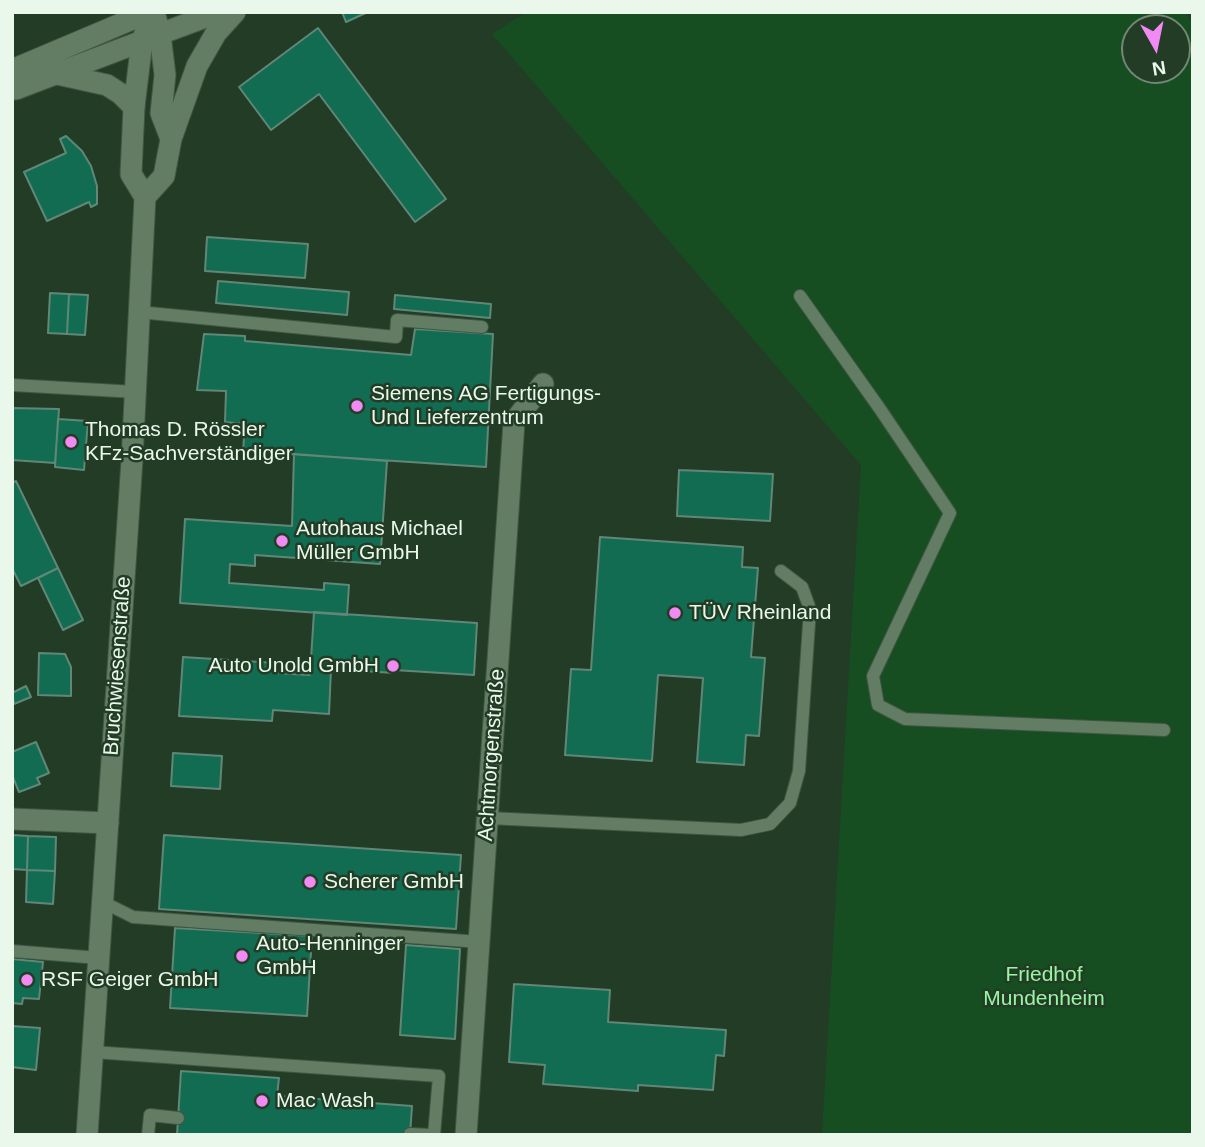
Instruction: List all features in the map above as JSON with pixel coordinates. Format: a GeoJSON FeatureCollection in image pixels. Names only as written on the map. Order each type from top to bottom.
{"type":"FeatureCollection","features":[{"type":"Feature","properties":{"kind":"main road"},"geometry":{"type":"LineString","coordinates":[[90,37],[101,23],[105,12]]}},
{"type":"Feature","properties":{"kind":"main road"},"geometry":{"type":"LineString","coordinates":[[12,88],[16,89],[57,74],[219,12]]}},
{"type":"Feature","properties":{"kind":"main road"},"geometry":{"type":"LineString","coordinates":[[151,37],[134,107],[131,174],[145,197],[164,176],[171,139],[197,66],[216,33],[235,12]]}},
{"type":"Feature","properties":{"kind":"main road"},"geometry":{"type":"LineString","coordinates":[[12,70],[145,13],[165,75],[161,113],[171,139]]}},
{"type":"Feature","properties":{"kind":"main road"},"geometry":{"type":"LineString","coordinates":[[57,74],[107,85],[134,107]]}},
{"type":"Feature","properties":{"kind":"main road","name":"Bruchwiesenstraße"},"geometry":{"type":"LineString","coordinates":[[87,1135],[136,392],[145,197]]}},
{"type":"Feature","properties":{"kind":"main road","name":"Achtmorgenstraße"},"geometry":{"type":"LineString","coordinates":[[467,1135],[514,422],[542,384]]}},
{"type":"Feature","properties":{"kind":"main road"},"geometry":{"type":"LineString","coordinates":[[12,819],[108,823]]}},
{"type":"Feature","properties":{"kind":"lane"},"geometry":{"type":"LineString","coordinates":[[800,296],[950,513],[873,676],[878,705],[905,719],[1164,730]]}},
{"type":"Feature","properties":{"kind":"lane"},"geometry":{"type":"LineString","coordinates":[[139,312],[396,337],[397,320],[482,327]]}},
{"type":"Feature","properties":{"kind":"lane"},"geometry":{"type":"LineString","coordinates":[[12,385],[136,392]]}},
{"type":"Feature","properties":{"kind":"lane"},"geometry":{"type":"LineString","coordinates":[[488,818],[741,830],[770,824],[790,803],[799,771],[810,609],[802,587],[781,571]]}},
{"type":"Feature","properties":{"kind":"lane"},"geometry":{"type":"LineString","coordinates":[[103,902],[133,917],[480,942]]}},
{"type":"Feature","properties":{"kind":"lane"},"geometry":{"type":"LineString","coordinates":[[12,951],[99,958]]}},
{"type":"Feature","properties":{"kind":"lane"},"geometry":{"type":"LineString","coordinates":[[93,1052],[439,1076],[432,1135],[410,1134]]}},
{"type":"Feature","properties":{"kind":"lane"},"geometry":{"type":"LineString","coordinates":[[148,1135],[149,1115],[178,1118]]}},
{"type":"Feature","properties":{"kind":"green space","name":"Friedhof Mundenheim"},"geometry":{"type":"Polygon","coordinates":[[[526,12],[1185,12],[1186,14],[1121,14],[1121,84],[1191,84],[1191,22],[1193,1135],[822,1135],[861,465],[492,34],[526,12]]]}},
{"type":"Feature","properties":{"kind":"building"},"geometry":{"type":"Polygon","coordinates":[[[342,12],[368,12],[346,22],[342,12]]]}},
{"type":"Feature","properties":{"kind":"building"},"geometry":{"type":"Polygon","coordinates":[[[318,28],[446,199],[415,222],[319,94],[271,130],[239,87],[318,28]]]}},
{"type":"Feature","properties":{"kind":"building"},"geometry":{"type":"Polygon","coordinates":[[[66,136],[82,151],[91,166],[97,186],[97,204],[91,207],[89,202],[47,221],[24,172],[66,153],[60,139],[66,136]]]}},
{"type":"Feature","properties":{"kind":"building"},"geometry":{"type":"Polygon","coordinates":[[[207,237],[308,244],[305,278],[205,271],[207,237]]]}},
{"type":"Feature","properties":{"kind":"building"},"geometry":{"type":"Polygon","coordinates":[[[218,281],[349,292],[347,315],[216,303],[218,281]]]}},
{"type":"Feature","properties":{"kind":"building"},"geometry":{"type":"Polygon","coordinates":[[[50,293],[69,294],[67,334],[48,333],[50,293]]]}},
{"type":"Feature","properties":{"kind":"building"},"geometry":{"type":"Polygon","coordinates":[[[69,294],[88,295],[85,335],[67,334],[69,294]]]}},
{"type":"Feature","properties":{"kind":"building"},"geometry":{"type":"Polygon","coordinates":[[[395,295],[491,304],[490,318],[394,309],[395,295]]]}},
{"type":"Feature","properties":{"kind":"building","name":"Siemens AG Fertigungs- Und Lieferzentrum"},"geometry":{"type":"Polygon","coordinates":[[[415,329],[493,334],[486,467],[243,451],[245,424],[225,422],[226,391],[197,390],[204,334],[245,336],[245,341],[411,355],[415,329]]]}},
{"type":"Feature","properties":{"kind":"building"},"geometry":{"type":"Polygon","coordinates":[[[12,408],[59,409],[55,463],[12,460],[12,408]]]}},
{"type":"Feature","properties":{"kind":"building","name":"Thomas D. Rössler KFz-Sachverständiger"},"geometry":{"type":"Polygon","coordinates":[[[58,419],[88,421],[84,470],[55,467],[58,419]]]}},
{"type":"Feature","properties":{"kind":"building","name":"Autohaus Michael Müller GmbH"},"geometry":{"type":"Polygon","coordinates":[[[294,454],[387,461],[380,564],[255,555],[255,566],[230,564],[229,583],[324,590],[324,583],[349,585],[347,615],[180,603],[185,519],[292,526],[294,454]]]}},
{"type":"Feature","properties":{"kind":"building"},"geometry":{"type":"Polygon","coordinates":[[[679,470],[773,474],[770,521],[677,516],[679,470]]]}},
{"type":"Feature","properties":{"kind":"building"},"geometry":{"type":"Polygon","coordinates":[[[16,481],[58,568],[21,586],[12,568],[12,483],[16,481]]]}},
{"type":"Feature","properties":{"kind":"building","name":"TÜV Rheinland"},"geometry":{"type":"Polygon","coordinates":[[[600,537],[743,547],[742,567],[758,568],[751,657],[765,658],[759,736],[746,735],[744,765],[697,762],[703,678],[658,675],[652,761],[565,755],[571,669],[591,670],[600,537]]]}},
{"type":"Feature","properties":{"kind":"building"},"geometry":{"type":"Polygon","coordinates":[[[58,568],[83,620],[63,630],[38,578],[58,568]]]}},
{"type":"Feature","properties":{"kind":"building","name":"Auto Unold GmbH"},"geometry":{"type":"Polygon","coordinates":[[[314,612],[477,623],[474,675],[331,669],[329,714],[273,710],[272,721],[179,716],[183,657],[276,663],[275,673],[310,675],[314,612]]]}},
{"type":"Feature","properties":{"kind":"building"},"geometry":{"type":"Polygon","coordinates":[[[39,653],[65,654],[71,667],[71,696],[38,695],[39,653]]]}},
{"type":"Feature","properties":{"kind":"building"},"geometry":{"type":"Polygon","coordinates":[[[26,686],[31,697],[14,704],[12,693],[26,686]]]}},
{"type":"Feature","properties":{"kind":"building"},"geometry":{"type":"Polygon","coordinates":[[[36,742],[49,773],[37,778],[40,784],[19,792],[12,775],[12,752],[36,742]]]}},
{"type":"Feature","properties":{"kind":"building"},"geometry":{"type":"Polygon","coordinates":[[[173,753],[222,756],[220,789],[171,786],[173,753]]]}},
{"type":"Feature","properties":{"kind":"building"},"geometry":{"type":"Polygon","coordinates":[[[12,835],[28,836],[27,870],[12,869],[12,835]]]}},
{"type":"Feature","properties":{"kind":"building","name":"Scherer GmbH"},"geometry":{"type":"Polygon","coordinates":[[[164,835],[461,855],[456,929],[159,909],[164,835]]]}},
{"type":"Feature","properties":{"kind":"building"},"geometry":{"type":"Polygon","coordinates":[[[28,836],[56,837],[55,871],[27,870],[28,836]]]}},
{"type":"Feature","properties":{"kind":"building"},"geometry":{"type":"Polygon","coordinates":[[[27,870],[55,871],[53,904],[26,902],[27,870]]]}},
{"type":"Feature","properties":{"kind":"building","name":"Auto-Henninger GmbH"},"geometry":{"type":"Polygon","coordinates":[[[175,928],[312,936],[307,1016],[170,1008],[175,928]]]}},
{"type":"Feature","properties":{"kind":"building"},"geometry":{"type":"Polygon","coordinates":[[[406,945],[460,949],[455,1039],[400,1035],[406,945]]]}},
{"type":"Feature","properties":{"kind":"building","name":"RSF Geiger GmbH"},"geometry":{"type":"Polygon","coordinates":[[[12,959],[43,962],[39,999],[23,998],[22,1004],[12,1003],[12,959]]]}},
{"type":"Feature","properties":{"kind":"building"},"geometry":{"type":"Polygon","coordinates":[[[514,984],[610,990],[608,1022],[726,1030],[724,1056],[716,1055],[713,1090],[638,1085],[638,1091],[543,1084],[545,1065],[509,1062],[514,984]]]}},
{"type":"Feature","properties":{"kind":"building"},"geometry":{"type":"Polygon","coordinates":[[[12,1026],[40,1028],[36,1070],[12,1067],[12,1026]]]}},
{"type":"Feature","properties":{"kind":"building","name":"Mac Wash"},"geometry":{"type":"Polygon","coordinates":[[[181,1071],[279,1078],[277,1096],[412,1106],[410,1135],[177,1135],[181,1071]]]}},
{"type":"Feature","properties":{"kind":"place","name":"Siemens AG Fertigungs- Und Lieferzentrum"},"geometry":{"type":"Point","coordinates":[357,406]}},
{"type":"Feature","properties":{"kind":"place","name":"Thomas D. Rössler KFz-Sachverständiger"},"geometry":{"type":"Point","coordinates":[71,442]}},
{"type":"Feature","properties":{"kind":"place","name":"Autohaus Michael Müller GmbH"},"geometry":{"type":"Point","coordinates":[282,541]}},
{"type":"Feature","properties":{"kind":"place","name":"TÜV Rheinland"},"geometry":{"type":"Point","coordinates":[675,613]}},
{"type":"Feature","properties":{"kind":"place","name":"Auto Unold GmbH"},"geometry":{"type":"Point","coordinates":[393,666]}},
{"type":"Feature","properties":{"kind":"place","name":"Scherer GmbH"},"geometry":{"type":"Point","coordinates":[310,882]}},
{"type":"Feature","properties":{"kind":"place","name":"Auto-Henninger GmbH"},"geometry":{"type":"Point","coordinates":[242,956]}},
{"type":"Feature","properties":{"kind":"place","name":"RSF Geiger GmbH"},"geometry":{"type":"Point","coordinates":[27,980]}},
{"type":"Feature","properties":{"kind":"place","name":"Mac Wash"},"geometry":{"type":"Point","coordinates":[262,1101]}}]}
